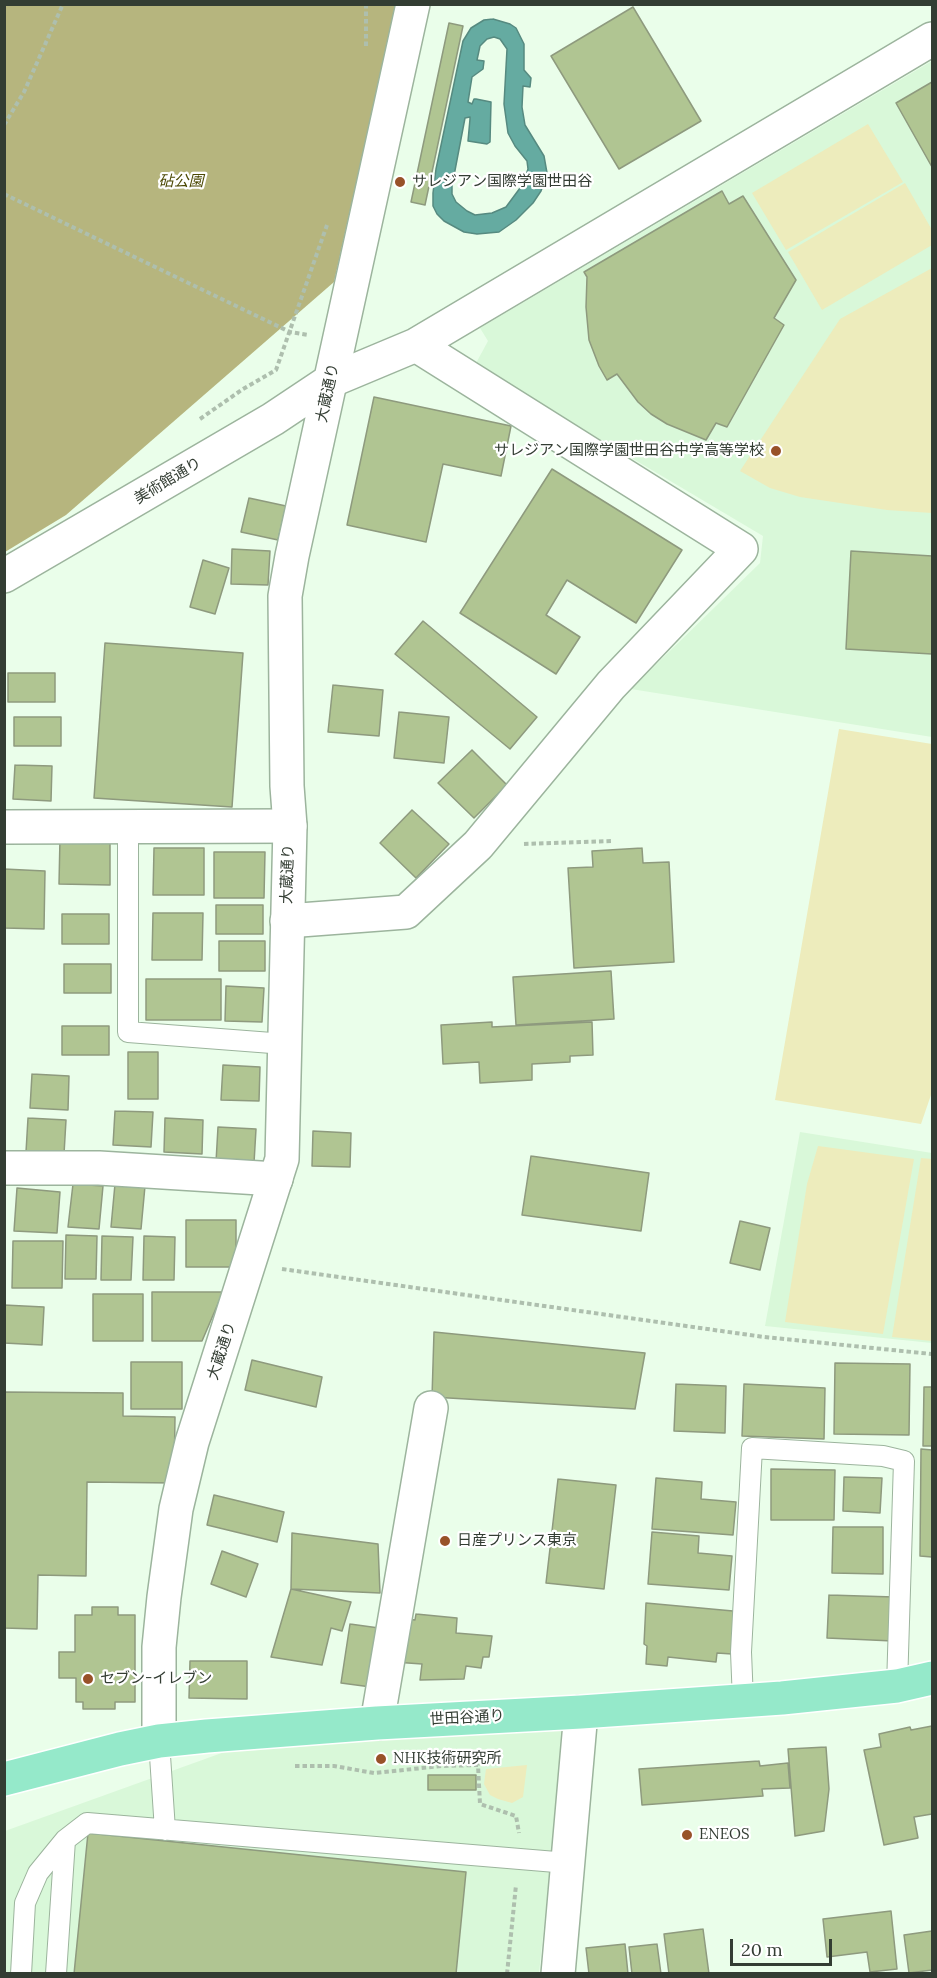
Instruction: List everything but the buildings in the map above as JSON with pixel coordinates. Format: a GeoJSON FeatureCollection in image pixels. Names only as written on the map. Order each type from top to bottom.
{"type":"FeatureCollection","features":[{"type":"Feature","properties":{"kind":"main road","name":"世田谷通り"},"geometry":{"type":"LineString","coordinates":[[4,1779],[159,1741],[376,1723],[743,1701],[897,1686],[933,1678]]}},
{"type":"Feature","properties":{"kind":"street","name":"大蔵通り"},"geometry":{"type":"LineString","coordinates":[[159,1741],[159,1647],[176,1509],[192,1442],[282,1159],[290,825],[285,596],[413,4]]}},
{"type":"Feature","properties":{"kind":"street","name":"美術館通り"},"geometry":{"type":"LineString","coordinates":[[4,576],[273,419],[330,381],[416,345],[933,39]]}},
{"type":"Feature","properties":{"kind":"street"},"geometry":{"type":"LineString","coordinates":[[287,921],[406,912],[478,845],[611,685],[741,549],[416,345]]}},
{"type":"Feature","properties":{"kind":"street"},"geometry":{"type":"LineString","coordinates":[[4,827],[290,825]]}},
{"type":"Feature","properties":{"kind":"street"},"geometry":{"type":"LineString","coordinates":[[4,1168],[99,1168],[276,1179]]}},
{"type":"Feature","properties":{"kind":"street"},"geometry":{"type":"LineString","coordinates":[[376,1723],[430,1408]]}},
{"type":"Feature","properties":{"kind":"street"},"geometry":{"type":"LineString","coordinates":[[558,1974],[581,1712]]}},
{"type":"Feature","properties":{"kind":"lane"},"geometry":{"type":"LineString","coordinates":[[128,827],[128,1032],[285,1044]]}},
{"type":"Feature","properties":{"kind":"lane"},"geometry":{"type":"LineString","coordinates":[[743,1701],[741,1652],[752,1448],[883,1456],[904,1461],[897,1686]]}},
{"type":"Feature","properties":{"kind":"lane"},"geometry":{"type":"LineString","coordinates":[[159,1741],[165,1830]]}},
{"type":"Feature","properties":{"kind":"lane"},"geometry":{"type":"LineString","coordinates":[[21,1974],[25,1903],[38,1873],[65,1840],[87,1823],[568,1863]]}},
{"type":"Feature","properties":{"kind":"lane"},"geometry":{"type":"LineString","coordinates":[[56,1974],[65,1840]]}},
{"type":"Feature","properties":{"kind":"path"},"geometry":{"type":"LineString","coordinates":[[4,125],[24,92],[63,4]]}},
{"type":"Feature","properties":{"kind":"path"},"geometry":{"type":"LineString","coordinates":[[366,4],[367,54]]}},
{"type":"Feature","properties":{"kind":"path"},"geometry":{"type":"LineString","coordinates":[[4,194],[290,332],[314,336]]}},
{"type":"Feature","properties":{"kind":"path"},"geometry":{"type":"LineString","coordinates":[[194,423],[243,389],[276,370],[328,224]]}},
{"type":"Feature","properties":{"kind":"path"},"geometry":{"type":"LineString","coordinates":[[492,829],[522,844],[613,841]]}},
{"type":"Feature","properties":{"kind":"path"},"geometry":{"type":"LineString","coordinates":[[249,1264],[764,1337],[933,1354]]}},
{"type":"Feature","properties":{"kind":"path"},"geometry":{"type":"LineString","coordinates":[[290,1766],[334,1766],[374,1773],[478,1765],[480,1804],[516,1816],[520,1839]]}},
{"type":"Feature","properties":{"kind":"path"},"geometry":{"type":"LineString","coordinates":[[507,1974],[517,1880]]}},
{"type":"Feature","properties":{"kind":"shaded area","name":"サレジアン国際学園世田谷中学高等学校"},"geometry":{"type":"Polygon","coordinates":[[[932,61],[932,737],[631,689],[760,563],[763,536],[475,365],[488,341],[480,328],[932,61]]]}},
{"type":"Feature","properties":{"kind":"shaded area"},"geometry":{"type":"Polygon","coordinates":[[[868,124],[903,182],[786,250],[752,193],[868,124]]]}},
{"type":"Feature","properties":{"kind":"shaded area"},"geometry":{"type":"Polygon","coordinates":[[[905,183],[932,230],[932,245],[822,310],[788,252],[905,183]]]}},
{"type":"Feature","properties":{"kind":"shaded area"},"geometry":{"type":"Polygon","coordinates":[[[932,268],[932,513],[887,510],[800,497],[770,488],[740,471],[840,319],[932,268]]]}},
{"type":"Feature","properties":{"kind":"shaded area"},"geometry":{"type":"Polygon","coordinates":[[[839,729],[932,744],[932,1092],[921,1124],[775,1100],[839,729]]]}},
{"type":"Feature","properties":{"kind":"shaded area"},"geometry":{"type":"Polygon","coordinates":[[[800,1132],[932,1153],[932,1343],[765,1326],[800,1132]]]}},
{"type":"Feature","properties":{"kind":"shaded area"},"geometry":{"type":"Polygon","coordinates":[[[818,1146],[914,1159],[883,1334],[785,1322],[807,1184],[818,1146]]]}},
{"type":"Feature","properties":{"kind":"shaded area"},"geometry":{"type":"Polygon","coordinates":[[[921,1158],[932,1159],[932,1341],[892,1337],[921,1158]]]}},
{"type":"Feature","properties":{"kind":"shaded area"},"geometry":{"type":"Polygon","coordinates":[[[565,1726],[539,1973],[5,1974],[5,1831],[230,1750],[565,1726]]]}},
{"type":"Feature","properties":{"kind":"shaded area"},"geometry":{"type":"Polygon","coordinates":[[[527,1765],[523,1797],[512,1803],[490,1795],[484,1784],[486,1769],[527,1765]]]}},
{"type":"Feature","properties":{"kind":"green space","name":"砧公園"},"geometry":{"type":"Polygon","coordinates":[[[5,4],[396,5],[334,282],[66,515],[5,552],[5,4]]]}},
{"type":"Feature","properties":{"kind":"water"},"geometry":{"type":"Polygon","coordinates":[[[493,19],[510,24],[516,28],[524,44],[524,70],[531,78],[530,87],[523,86],[522,107],[525,125],[544,156],[547,173],[541,191],[516,220],[499,232],[477,234],[464,232],[444,221],[433,206],[433,193],[463,41],[471,28],[484,20],[493,19]],[[494,37],[487,39],[480,46],[477,60],[484,61],[483,69],[472,77],[468,102],[472,104],[476,99],[491,102],[490,142],[487,144],[468,141],[470,117],[465,118],[452,186],[452,194],[456,202],[475,215],[492,213],[506,207],[523,184],[528,169],[527,161],[508,133],[504,104],[507,49],[500,39],[494,37]]]}},
{"type":"Feature","properties":{"kind":"place","name":"サレジアン国際学園世田谷"},"geometry":{"type":"Point","coordinates":[400,182]}},
{"type":"Feature","properties":{"kind":"place","name":"サレジアン国際学園世田谷中学高等学校"},"geometry":{"type":"Point","coordinates":[776,451]}},
{"type":"Feature","properties":{"kind":"place","name":"日産プリンス東京"},"geometry":{"type":"Point","coordinates":[445,1541]}},
{"type":"Feature","properties":{"kind":"place","name":"セブン-イレブン"},"geometry":{"type":"Point","coordinates":[88,1679]}},
{"type":"Feature","properties":{"kind":"place","name":"NHK技術研究所"},"geometry":{"type":"Point","coordinates":[381,1759]}},
{"type":"Feature","properties":{"kind":"place","name":"ENEOS"},"geometry":{"type":"Point","coordinates":[687,1835]}}]}
